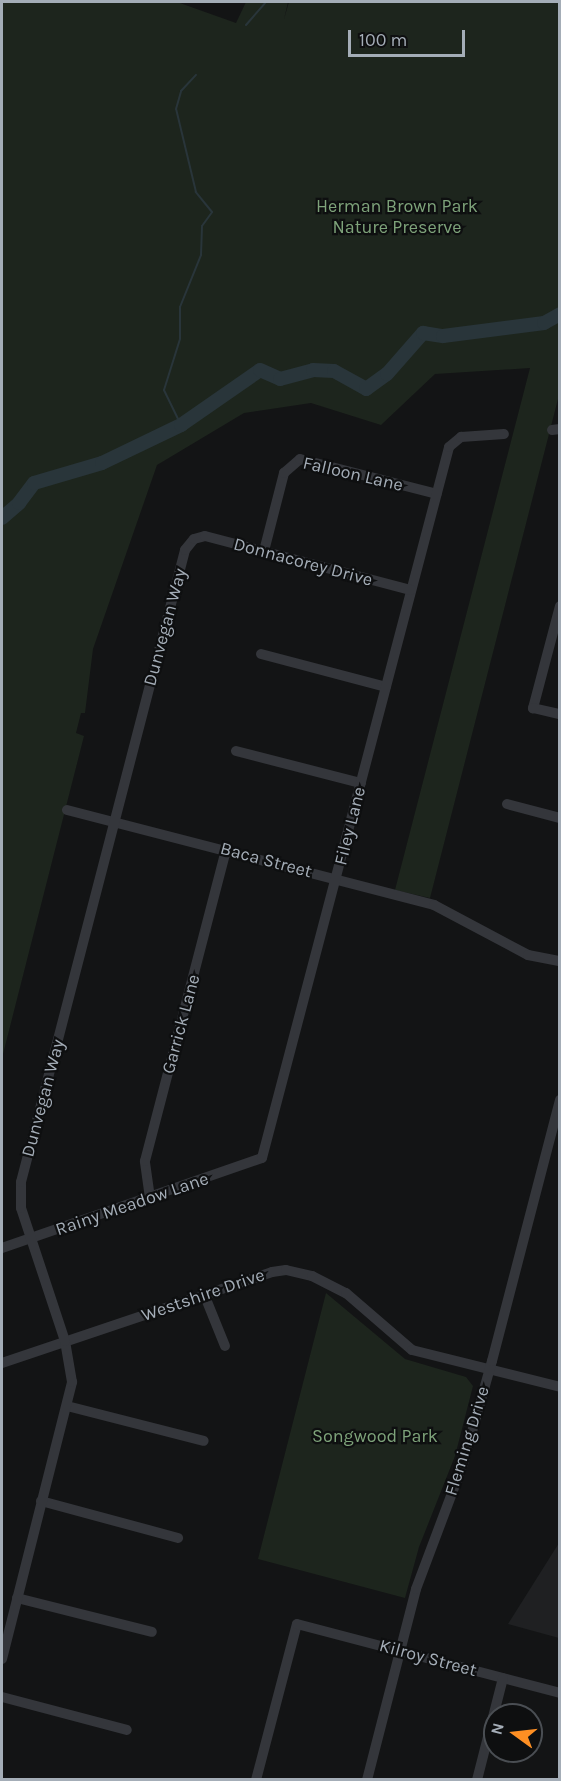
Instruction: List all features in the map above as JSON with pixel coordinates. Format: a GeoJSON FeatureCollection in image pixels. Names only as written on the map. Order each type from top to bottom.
{"type":"FeatureCollection","features":[{"type":"Feature","properties":{"kind":"street","name":"Filey Lane"},"geometry":{"type":"LineString","coordinates":[[262,1158],[452,442],[461,437],[504,434]]}},
{"type":"Feature","properties":{"kind":"street","name":"Falloon Lane"},"geometry":{"type":"LineString","coordinates":[[264,551],[284,473],[300,459],[437,494]]}},
{"type":"Feature","properties":{"kind":"street","name":"Donnacorey Drive"},"geometry":{"type":"LineString","coordinates":[[194,539],[205,536],[411,590]]}},
{"type":"Feature","properties":{"kind":"street","name":"Dunvegan Way"},"geometry":{"type":"LineString","coordinates":[[2,1659],[67,1406],[72,1368],[66,1341],[21,1208],[21,1182],[185,550],[194,539]]}},
{"type":"Feature","properties":{"kind":"street"},"geometry":{"type":"LineString","coordinates":[[560,606],[533,708],[560,714]]}},
{"type":"Feature","properties":{"kind":"street"},"geometry":{"type":"LineString","coordinates":[[261,654],[386,687]]}},
{"type":"Feature","properties":{"kind":"street"},"geometry":{"type":"LineString","coordinates":[[236,751],[361,783]]}},
{"type":"Feature","properties":{"kind":"street"},"geometry":{"type":"LineString","coordinates":[[507,804],[560,818]]}},
{"type":"Feature","properties":{"kind":"street","name":"Baca Street"},"geometry":{"type":"LineString","coordinates":[[67,810],[115,820],[434,905],[528,955],[560,961]]}},
{"type":"Feature","properties":{"kind":"street","name":"Garrick Lane"},"geometry":{"type":"LineString","coordinates":[[150,1198],[145,1161],[226,850]]}},
{"type":"Feature","properties":{"kind":"street","name":"Fleming Drive"},"geometry":{"type":"LineString","coordinates":[[367,1779],[416,1588],[462,1464],[555,1133],[560,1100]]}},
{"type":"Feature","properties":{"kind":"street","name":"Rainy Meadow Lane"},"geometry":{"type":"LineString","coordinates":[[2,1248],[262,1158]]}},
{"type":"Feature","properties":{"kind":"street","name":"Westshire Drive"},"geometry":{"type":"LineString","coordinates":[[2,1363],[272,1272],[297,1271],[346,1293],[412,1350],[488,1371],[560,1387]]}},
{"type":"Feature","properties":{"kind":"street"},"geometry":{"type":"LineString","coordinates":[[204,1294],[225,1346]]}},
{"type":"Feature","properties":{"kind":"street"},"geometry":{"type":"LineString","coordinates":[[67,1406],[204,1441]]}},
{"type":"Feature","properties":{"kind":"street"},"geometry":{"type":"LineString","coordinates":[[41,1501],[178,1538]]}},
{"type":"Feature","properties":{"kind":"street"},"geometry":{"type":"LineString","coordinates":[[16,1598],[152,1632]]}},
{"type":"Feature","properties":{"kind":"street","name":"Kilroy Street"},"geometry":{"type":"LineString","coordinates":[[256,1779],[297,1624],[560,1693]]}},
{"type":"Feature","properties":{"kind":"street"},"geometry":{"type":"LineString","coordinates":[[477,1779],[503,1678]]}},
{"type":"Feature","properties":{"kind":"street"},"geometry":{"type":"LineString","coordinates":[[2,1697],[127,1730]]}},
{"type":"Feature","properties":{"kind":"shaded area"},"geometry":{"type":"Polygon","coordinates":[[[559,1543],[559,1638],[508,1624],[559,1543]]]}},
{"type":"Feature","properties":{"kind":"green space","name":"Herman Brown Park Nature Preserve"},"geometry":{"type":"Polygon","coordinates":[[[2,2],[177,2],[236,23],[246,2],[288,2],[284,19],[289,2],[559,2],[559,395],[430,898],[395,890],[530,368],[435,374],[381,425],[311,403],[244,413],[157,465],[93,649],[85,713],[81,713],[76,733],[84,736],[2,1058],[2,2]]]}},
{"type":"Feature","properties":{"kind":"green space","name":"Songwood Park"},"geometry":{"type":"Polygon","coordinates":[[[326,1293],[405,1359],[466,1377],[473,1386],[455,1456],[419,1547],[405,1598],[258,1559],[326,1293]]]}},
{"type":"Feature","properties":{"kind":"waterway"},"geometry":{"type":"LineString","coordinates":[[246,25],[266,2]]}},
{"type":"Feature","properties":{"kind":"waterway"},"geometry":{"type":"LineString","coordinates":[[181,425],[164,390],[180,339],[180,307],[201,255],[202,226],[212,212],[196,192],[176,109],[181,91],[196,75]]}},
{"type":"Feature","properties":{"kind":"waterway"},"geometry":{"type":"LineString","coordinates":[[2,518],[19,503],[34,483],[102,463],[181,425],[260,370],[280,379],[313,370],[334,371],[366,389],[387,374],[423,333],[443,336],[544,323],[560,314]]}}]}
